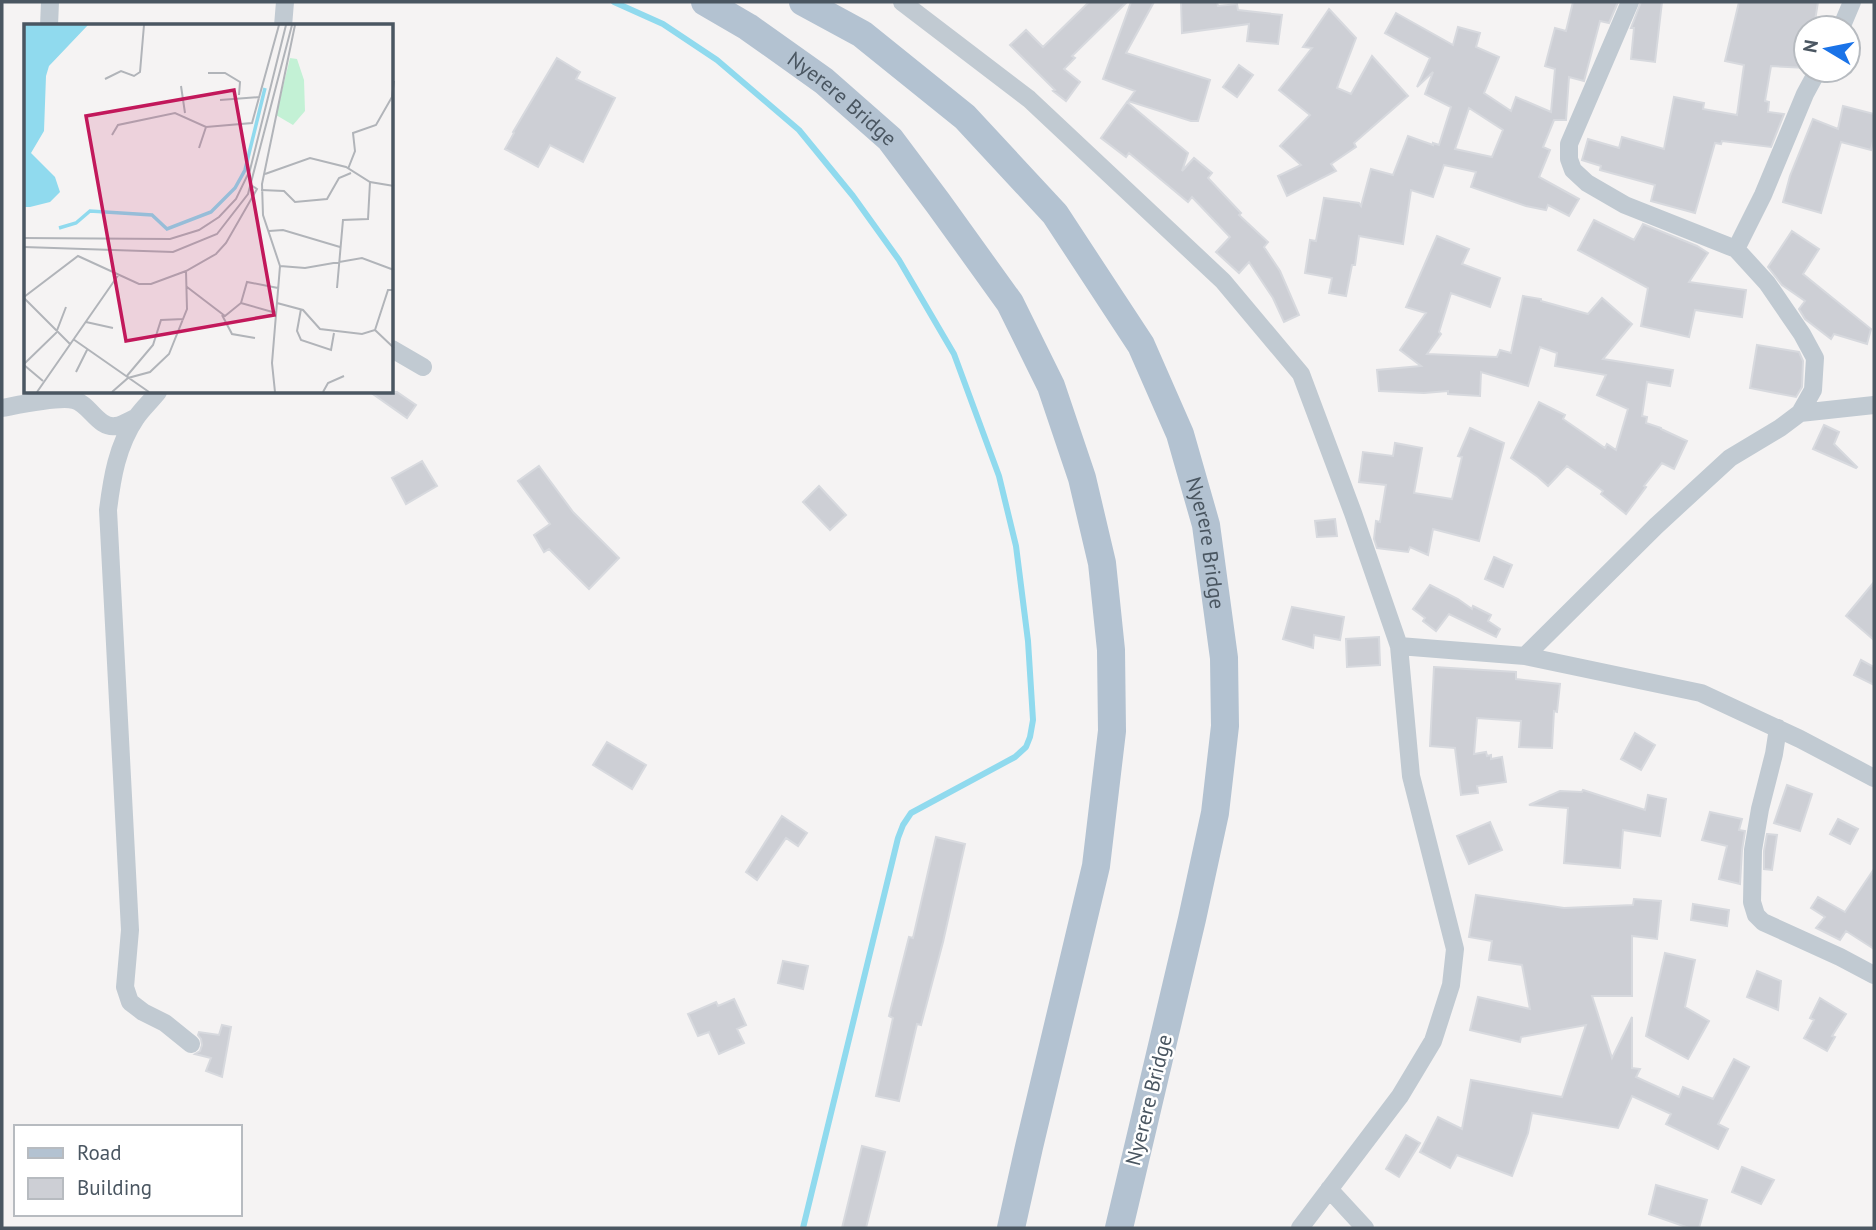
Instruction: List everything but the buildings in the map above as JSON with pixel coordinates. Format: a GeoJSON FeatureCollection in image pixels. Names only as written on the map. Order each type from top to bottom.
{"type":"FeatureCollection","features":[{"type":"Feature","properties":{"kind":"main road","name":"Nyerere Bridge"},"geometry":{"type":"LineString","coordinates":[[705,2],[748,27],[824,81],[890,139],[1010,303],[1051,386],[1082,478],[1102,563],[1111,650],[1112,731],[1096,866],[1011,1228]]}},
{"type":"Feature","properties":{"kind":"main road","name":"Nyerere Bridge"},"geometry":{"type":"LineString","coordinates":[[803,2],[862,34],[965,117],[1055,214],[1141,345],[1180,434],[1206,525],[1224,658],[1225,726],[1215,813],[1119,1228]]}},
{"type":"Feature","properties":{"kind":"street"},"geometry":{"type":"LineString","coordinates":[[49,24],[50,2]]}},
{"type":"Feature","properties":{"kind":"street"},"geometry":{"type":"LineString","coordinates":[[283,24],[285,2]]}},
{"type":"Feature","properties":{"kind":"street"},"geometry":{"type":"LineString","coordinates":[[901,2],[1029,99],[1223,281],[1301,374],[1399,646],[1411,776],[1455,949],[1451,985],[1433,1041],[1392,1108],[1300,1228]]}},
{"type":"Feature","properties":{"kind":"street"},"geometry":{"type":"LineString","coordinates":[[1525,656],[1656,526],[1730,458],[1800,413],[1813,390],[1815,358],[1802,334],[1767,282],[1736,249],[1625,205],[1587,183],[1573,170],[1569,159],[1569,144],[1630,2]]}},
{"type":"Feature","properties":{"kind":"street"},"geometry":{"type":"LineString","coordinates":[[1736,249],[1763,195],[1810,84]]}},
{"type":"Feature","properties":{"kind":"street"},"geometry":{"type":"LineString","coordinates":[[394,350],[423,367]]}},
{"type":"Feature","properties":{"kind":"street"},"geometry":{"type":"LineString","coordinates":[[156,394],[137,417],[122,445],[113,472],[108,510],[130,930],[125,987],[130,1002],[165,1023],[191,1044]]}},
{"type":"Feature","properties":{"kind":"street"},"geometry":{"type":"LineString","coordinates":[[2,408],[62,398],[77,400],[108,425],[116,426],[137,417]]}},
{"type":"Feature","properties":{"kind":"street"},"geometry":{"type":"LineString","coordinates":[[1800,413],[1874,405]]}},
{"type":"Feature","properties":{"kind":"street"},"geometry":{"type":"LineString","coordinates":[[1399,646],[1525,656],[1701,693],[1874,778]]}},
{"type":"Feature","properties":{"kind":"street"},"geometry":{"type":"LineString","coordinates":[[1778,729],[1753,850],[1752,902],[1756,915],[1763,922],[1874,975]]}},
{"type":"Feature","properties":{"kind":"street"},"geometry":{"type":"LineString","coordinates":[[1329,1189],[1365,1228]]}},
{"type":"Feature","properties":{"kind":"waterway"},"geometry":{"type":"LineString","coordinates":[[614,2],[663,24],[717,60],[799,130],[853,196],[899,260],[954,354],[999,476],[1016,546],[1028,641],[1033,720],[1030,737],[1026,747],[1015,757],[911,813],[903,825],[803,1228]]}}]}
